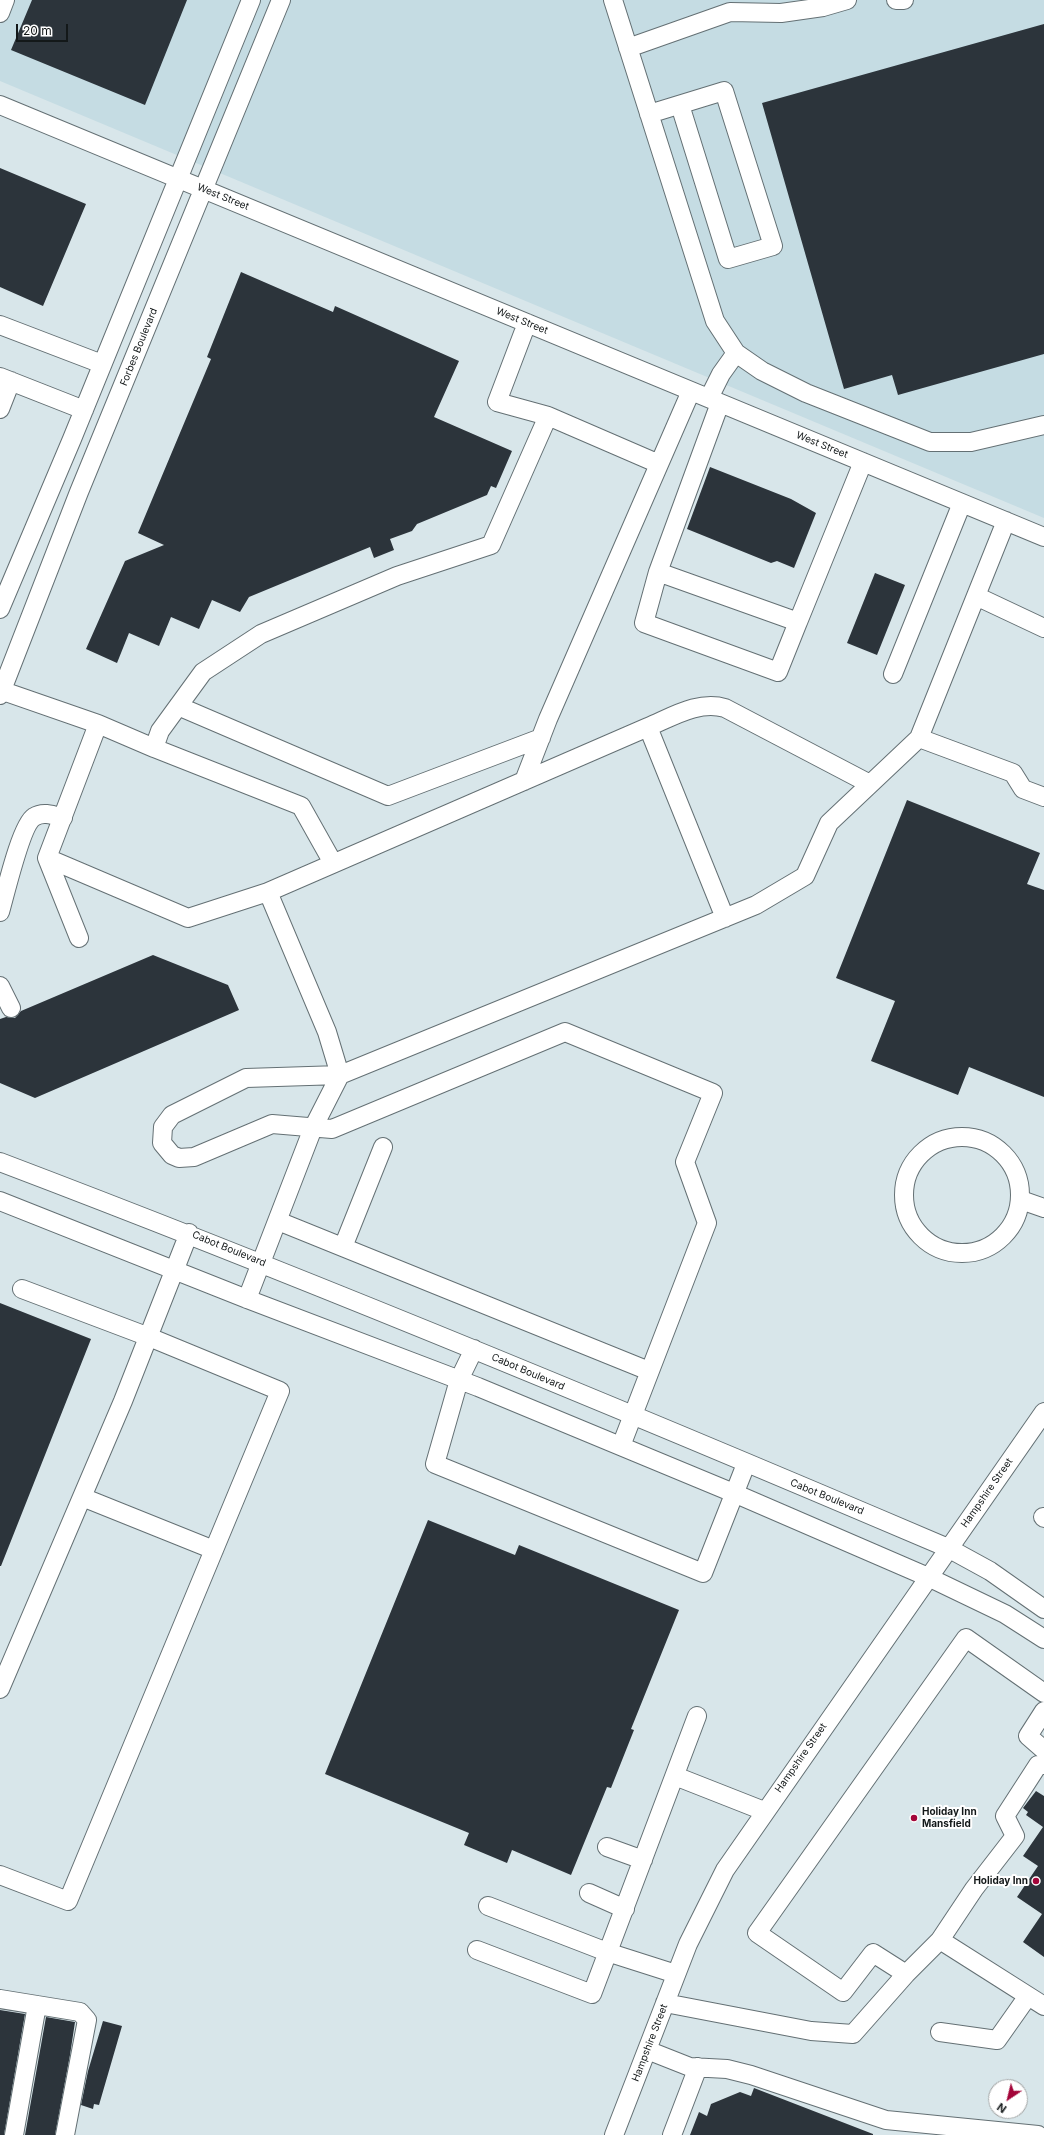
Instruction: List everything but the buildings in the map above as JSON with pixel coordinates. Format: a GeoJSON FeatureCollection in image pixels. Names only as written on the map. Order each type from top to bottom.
{"type":"FeatureCollection","features":[{"type":"Feature","properties":{"kind":"street"},"geometry":{"type":"LineString","coordinates":[[0,14],[5,0]]}},
{"type":"Feature","properties":{"kind":"street"},"geometry":{"type":"LineString","coordinates":[[0,609],[84,410],[251,0]]}},
{"type":"Feature","properties":{"kind":"street","name":"Forbes Boulevard"},"geometry":{"type":"LineString","coordinates":[[1,692],[79,492],[281,0]]}},
{"type":"Feature","properties":{"kind":"street"},"geometry":{"type":"LineString","coordinates":[[613,0],[715,321],[736,353],[762,371],[806,393],[930,442],[971,442],[1044,425]]}},
{"type":"Feature","properties":{"kind":"street"},"geometry":{"type":"LineString","coordinates":[[628,48],[730,12],[781,13],[824,7],[847,0]]}},
{"type":"Feature","properties":{"kind":"street"},"geometry":{"type":"LineString","coordinates":[[896,0],[904,0]]}},
{"type":"Feature","properties":{"kind":"street"},"geometry":{"type":"LineString","coordinates":[[649,114],[724,91],[773,246],[728,259],[680,105]]}},
{"type":"Feature","properties":{"kind":"street","name":"West Street"},"geometry":{"type":"LineString","coordinates":[[0,105],[1044,537]]}},
{"type":"Feature","properties":{"kind":"street"},"geometry":{"type":"LineString","coordinates":[[527,323],[496,402],[548,416],[659,464]]}},
{"type":"Feature","properties":{"kind":"street"},"geometry":{"type":"LineString","coordinates":[[0,325],[99,372],[121,390]]}},
{"type":"Feature","properties":{"kind":"street"},"geometry":{"type":"LineString","coordinates":[[736,353],[721,374],[714,400],[658,572],[644,623],[778,672],[864,462]]}},
{"type":"Feature","properties":{"kind":"street"},"geometry":{"type":"LineString","coordinates":[[0,410],[6,379],[84,410]]}},
{"type":"Feature","properties":{"kind":"street"},"geometry":{"type":"LineString","coordinates":[[524,781],[541,738],[691,390]]}},
{"type":"Feature","properties":{"kind":"street"},"geometry":{"type":"LineString","coordinates":[[154,748],[160,731],[204,672],[261,634],[397,576],[491,545],[548,416]]}},
{"type":"Feature","properties":{"kind":"street"},"geometry":{"type":"LineString","coordinates":[[892,674],[962,502]]}},
{"type":"Feature","properties":{"kind":"street"},"geometry":{"type":"LineString","coordinates":[[621,1446],[707,1223],[685,1162],[713,1093],[565,1032],[332,1129],[272,1124],[186,1159],[172,1155],[162,1143],[161,1135],[166,1120],[246,1078],[340,1075],[756,905],[805,876],[829,823],[919,738],[1006,521]]}},
{"type":"Feature","properties":{"kind":"street"},"geometry":{"type":"LineString","coordinates":[[658,572],[798,622]]}},
{"type":"Feature","properties":{"kind":"street"},"geometry":{"type":"LineString","coordinates":[[976,596],[1044,628]]}},
{"type":"Feature","properties":{"kind":"street"},"geometry":{"type":"LineString","coordinates":[[1,692],[98,724],[154,748],[301,806],[333,863]]}},
{"type":"Feature","properties":{"kind":"street"},"geometry":{"type":"LineString","coordinates":[[47,858],[188,918],[268,892],[648,727],[703,705],[714,705],[725,708],[870,784]]}},
{"type":"Feature","properties":{"kind":"street"},"geometry":{"type":"LineString","coordinates":[[178,706],[388,796],[541,738]]}},
{"type":"Feature","properties":{"kind":"street"},"geometry":{"type":"LineString","coordinates":[[79,938],[47,858],[98,724]]}},
{"type":"Feature","properties":{"kind":"street"},"geometry":{"type":"LineString","coordinates":[[648,727],[725,918]]}},
{"type":"Feature","properties":{"kind":"street"},"geometry":{"type":"LineString","coordinates":[[919,738],[1014,773],[1023,789],[1044,797]]}},
{"type":"Feature","properties":{"kind":"street"},"geometry":{"type":"LineString","coordinates":[[0,912],[24,830],[33,818],[43,813],[63,818]]}},
{"type":"Feature","properties":{"kind":"street"},"geometry":{"type":"LineString","coordinates":[[247,1299],[313,1128],[340,1075],[327,1032],[268,892]]}},
{"type":"Feature","properties":{"kind":"street"},"geometry":{"type":"LineString","coordinates":[[0,986],[11,1008]]}},
{"type":"Feature","properties":{"kind":"street"},"geometry":{"type":"LineString","coordinates":[[956,1137],[970,1138],[984,1141],[997,1149],[1008,1159],[1015,1171],[1020,1185],[1021,1200],[1018,1214],[1011,1228],[1002,1239],[990,1247],[976,1252],[954,1253],[933,1246],[922,1238],[912,1226],[905,1206],[905,1184],[910,1170],[918,1158],[928,1148],[941,1141],[956,1137]]}},
{"type":"Feature","properties":{"kind":"street"},"geometry":{"type":"LineString","coordinates":[[343,1247],[383,1147]]}},
{"type":"Feature","properties":{"kind":"street","name":"Cabot Boulevard"},"geometry":{"type":"LineString","coordinates":[[0,1162],[189,1234],[474,1349],[948,1548],[990,1571],[1044,1609]]}},
{"type":"Feature","properties":{"kind":"street"},"geometry":{"type":"LineString","coordinates":[[1021,1200],[1044,1208]]}},
{"type":"Feature","properties":{"kind":"street"},"geometry":{"type":"LineString","coordinates":[[0,1201],[247,1299],[459,1380],[736,1494],[928,1578],[1004,1614],[1044,1639]]}},
{"type":"Feature","properties":{"kind":"street"},"geometry":{"type":"LineString","coordinates":[[278,1221],[649,1371]]}},
{"type":"Feature","properties":{"kind":"street"},"geometry":{"type":"LineString","coordinates":[[0,1688],[149,1337],[189,1234]]}},
{"type":"Feature","properties":{"kind":"street"},"geometry":{"type":"LineString","coordinates":[[0,1875],[68,1901],[280,1391],[149,1337],[22,1289]]}},
{"type":"Feature","properties":{"kind":"street"},"geometry":{"type":"LineString","coordinates":[[474,1349],[459,1380],[435,1464],[442,1467],[703,1573],[736,1494],[746,1464]]}},
{"type":"Feature","properties":{"kind":"street","name":"Hampshire Street"},"geometry":{"type":"LineString","coordinates":[[614,2135],[688,1944],[725,1870],[764,1811],[1044,1412]]}},
{"type":"Feature","properties":{"kind":"street"},"geometry":{"type":"LineString","coordinates":[[82,1497],[214,1550]]}},
{"type":"Feature","properties":{"kind":"street"},"geometry":{"type":"LineString","coordinates":[[906,1974],[873,1953],[843,1992],[756,1933],[966,1638],[1044,1693]]}},
{"type":"Feature","properties":{"kind":"street"},"geometry":{"type":"LineString","coordinates":[[1044,1711],[1028,1736],[1044,1750]]}},
{"type":"Feature","properties":{"kind":"street"},"geometry":{"type":"LineString","coordinates":[[477,1950],[592,1994],[697,1716]]}},
{"type":"Feature","properties":{"kind":"street"},"geometry":{"type":"LineString","coordinates":[[665,2003],[811,2031],[853,2034],[906,1974],[940,1940],[974,1888],[1015,1836],[1005,1816],[1038,1765],[1044,1765]]}},
{"type":"Feature","properties":{"kind":"street"},"geometry":{"type":"LineString","coordinates":[[675,1776],[764,1811]]}},
{"type":"Feature","properties":{"kind":"street"},"geometry":{"type":"LineString","coordinates":[[607,1846],[643,1860]]}},
{"type":"Feature","properties":{"kind":"street"},"geometry":{"type":"LineString","coordinates":[[589,1893],[625,1909]]}},
{"type":"Feature","properties":{"kind":"street"},"geometry":{"type":"LineString","coordinates":[[488,1906],[607,1952],[676,1974]]}},
{"type":"Feature","properties":{"kind":"street"},"geometry":{"type":"LineString","coordinates":[[940,1940],[1044,2006]]}},
{"type":"Feature","properties":{"kind":"street"},"geometry":{"type":"LineString","coordinates":[[940,2032],[997,2040],[1028,1996]]}},
{"type":"Feature","properties":{"kind":"street"},"geometry":{"type":"LineString","coordinates":[[0,1999],[80,2012],[87,2020],[65,2135]]}},
{"type":"Feature","properties":{"kind":"street"},"geometry":{"type":"LineString","coordinates":[[14,2135],[37,2005]]}},
{"type":"Feature","properties":{"kind":"street"},"geometry":{"type":"LineString","coordinates":[[647,2050],[690,2067],[727,2069],[751,2075],[889,2128],[1038,2135]]}},
{"type":"Feature","properties":{"kind":"street"},"geometry":{"type":"LineString","coordinates":[[672,2135],[698,2067]]}},
{"type":"Feature","properties":{"kind":"shaded area"},"geometry":{"type":"Polygon","coordinates":[[[0,0],[1044,0],[1044,518],[0,81],[0,0]]]}},
{"type":"Feature","properties":{"kind":"place","name":"Holiday Inn Mansfield"},"geometry":{"type":"Point","coordinates":[914,1818]}},
{"type":"Feature","properties":{"kind":"place","name":"Holiday Inn"},"geometry":{"type":"Point","coordinates":[1036,1881]}}]}
